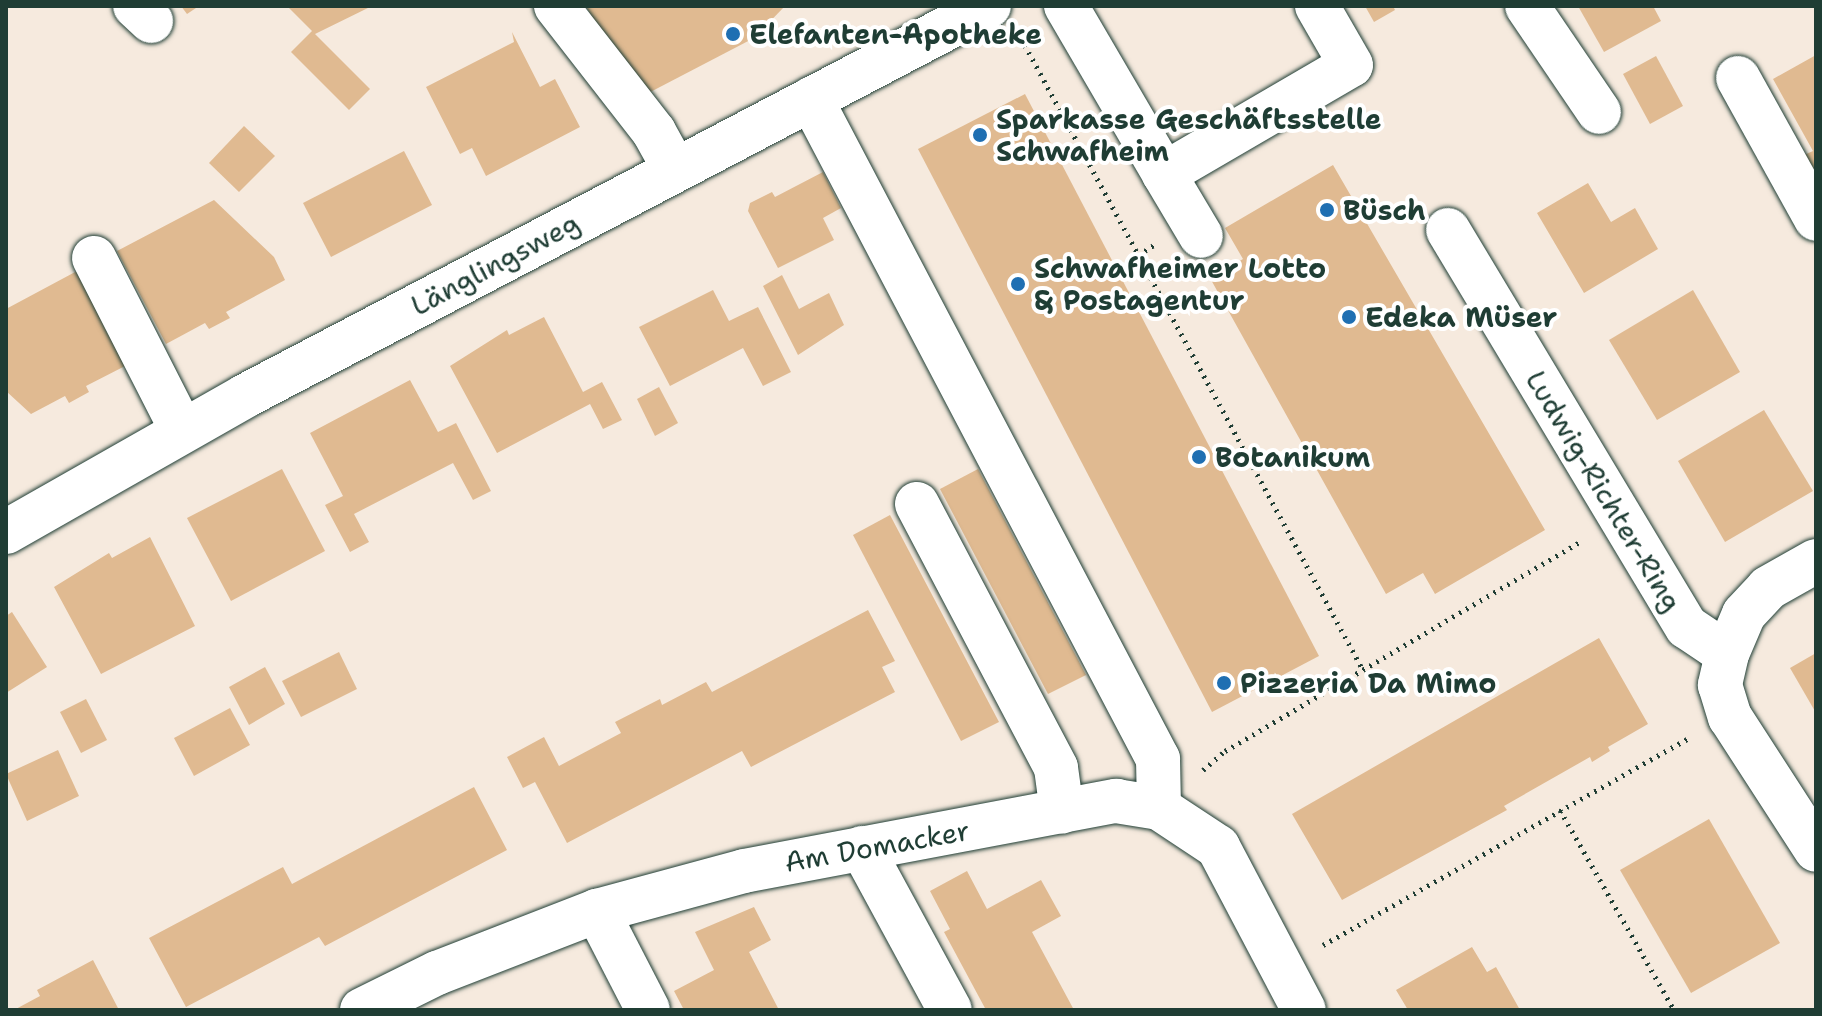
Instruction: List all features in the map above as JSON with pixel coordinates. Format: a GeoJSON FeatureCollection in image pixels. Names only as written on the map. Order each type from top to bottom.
{"type":"FeatureCollection","features":[{"type":"Feature","properties":{"kind":"street"},"geometry":{"type":"LineString","coordinates":[[556,6],[654,132],[675,170]]}},
{"type":"Feature","properties":{"kind":"street"},"geometry":{"type":"LineString","coordinates":[[1066,6],[1201,236]]}},
{"type":"Feature","properties":{"kind":"street"},"geometry":{"type":"LineString","coordinates":[[1164,174],[1351,65],[1317,6]]}},
{"type":"Feature","properties":{"kind":"street"},"geometry":{"type":"LineString","coordinates":[[1527,6],[1599,112]]}},
{"type":"Feature","properties":{"kind":"street","name":"Länglingsweg"},"geometry":{"type":"LineString","coordinates":[[6,532],[182,431],[811,99],[1004,19]]}},
{"type":"Feature","properties":{"kind":"street"},"geometry":{"type":"LineString","coordinates":[[1738,78],[1816,219]]}},
{"type":"Feature","properties":{"kind":"street"},"geometry":{"type":"LineString","coordinates":[[811,99],[1158,759],[1170,813]]}},
{"type":"Feature","properties":{"kind":"street","name":"Ludwig-Richter-Ring"},"geometry":{"type":"LineString","coordinates":[[1448,230],[1687,627],[1727,654]]}},
{"type":"Feature","properties":{"kind":"street"},"geometry":{"type":"LineString","coordinates":[[94,258],[182,431]]}},
{"type":"Feature","properties":{"kind":"street"},"geometry":{"type":"LineString","coordinates":[[917,504],[1056,768],[1062,812]]}},
{"type":"Feature","properties":{"kind":"street"},"geometry":{"type":"LineString","coordinates":[[1816,561],[1768,588],[1744,614],[1727,654],[1720,685],[1730,717],[1816,850]]}},
{"type":"Feature","properties":{"kind":"street","name":"Am Domacker"},"geometry":{"type":"LineString","coordinates":[[362,1010],[437,973],[597,911],[744,871],[1116,801],[1170,813],[1218,847],[1304,1010]]}},
{"type":"Feature","properties":{"kind":"street"},"geometry":{"type":"LineString","coordinates":[[862,848],[950,1010]]}},
{"type":"Feature","properties":{"kind":"street"},"geometry":{"type":"LineString","coordinates":[[597,911],[648,1010]]}},
{"type":"Feature","properties":{"kind":"path"},"geometry":{"type":"LineString","coordinates":[[1004,19],[1363,670]]}},
{"type":"Feature","properties":{"kind":"path"},"geometry":{"type":"LineString","coordinates":[[1170,813],[1193,778],[1225,751],[1620,519]]}},
{"type":"Feature","properties":{"kind":"path"},"geometry":{"type":"LineString","coordinates":[[1282,966],[1730,717]]}},
{"type":"Feature","properties":{"kind":"path"},"geometry":{"type":"LineString","coordinates":[[1560,810],[1674,1010]]}},
{"type":"Feature","properties":{"kind":"building"},"geometry":{"type":"Polygon","coordinates":[[[181,6],[199,6],[187,14],[181,6]]]}},
{"type":"Feature","properties":{"kind":"building"},"geometry":{"type":"Polygon","coordinates":[[[287,6],[372,6],[315,34],[370,89],[349,110],[291,52],[312,31],[287,6]]]}},
{"type":"Feature","properties":{"kind":"building"},"geometry":{"type":"Polygon","coordinates":[[[586,6],[785,6],[754,38],[635,100],[586,6]]]}},
{"type":"Feature","properties":{"kind":"building"},"geometry":{"type":"Polygon","coordinates":[[[1365,6],[1393,6],[1395,10],[1374,22],[1365,6]]]}},
{"type":"Feature","properties":{"kind":"building"},"geometry":{"type":"Polygon","coordinates":[[[1578,6],[1653,6],[1661,21],[1604,52],[1578,6]]]}},
{"type":"Feature","properties":{"kind":"building"},"geometry":{"type":"Polygon","coordinates":[[[512,32],[540,87],[555,79],[580,127],[486,176],[472,148],[460,154],[426,87],[514,42],[512,32]]]}},
{"type":"Feature","properties":{"kind":"building"},"geometry":{"type":"Polygon","coordinates":[[[1816,55],[1816,167],[1812,169],[1804,155],[1813,151],[1773,79],[1816,55]]]}},
{"type":"Feature","properties":{"kind":"building"},"geometry":{"type":"Polygon","coordinates":[[[1656,56],[1683,106],[1650,124],[1623,74],[1656,56]]]}},
{"type":"Feature","properties":{"kind":"building"},"geometry":{"type":"Polygon","coordinates":[[[1025,94],[1319,656],[1212,712],[918,149],[1025,94]]]}},
{"type":"Feature","properties":{"kind":"building"},"geometry":{"type":"Polygon","coordinates":[[[244,126],[275,156],[239,192],[209,163],[244,126]]]}},
{"type":"Feature","properties":{"kind":"building"},"geometry":{"type":"Polygon","coordinates":[[[404,151],[432,205],[331,257],[303,203],[404,151]]]}},
{"type":"Feature","properties":{"kind":"building"},"geometry":{"type":"Polygon","coordinates":[[[1333,165],[1545,530],[1435,594],[1423,573],[1386,594],[1210,278],[1243,259],[1225,228],[1333,165]]]}},
{"type":"Feature","properties":{"kind":"building"},"geometry":{"type":"Polygon","coordinates":[[[823,172],[841,208],[823,218],[834,240],[778,268],[748,211],[750,203],[772,192],[775,197],[823,172]]]}},
{"type":"Feature","properties":{"kind":"building"},"geometry":{"type":"Polygon","coordinates":[[[1588,183],[1611,222],[1635,208],[1658,249],[1584,293],[1537,213],[1588,183]]]}},
{"type":"Feature","properties":{"kind":"building"},"geometry":{"type":"Polygon","coordinates":[[[214,200],[274,257],[285,280],[226,312],[230,318],[209,329],[205,323],[166,344],[117,251],[214,200]]]}},
{"type":"Feature","properties":{"kind":"building"},"geometry":{"type":"Polygon","coordinates":[[[77,271],[127,365],[86,386],[89,392],[69,403],[65,396],[31,414],[6,391],[6,309],[77,271]]]}},
{"type":"Feature","properties":{"kind":"building"},"geometry":{"type":"Polygon","coordinates":[[[782,275],[799,309],[829,293],[844,325],[798,355],[763,286],[782,275]]]}},
{"type":"Feature","properties":{"kind":"building"},"geometry":{"type":"Polygon","coordinates":[[[713,290],[729,321],[758,307],[791,372],[763,386],[743,348],[670,386],[639,327],[713,290]]]}},
{"type":"Feature","properties":{"kind":"building"},"geometry":{"type":"Polygon","coordinates":[[[1693,290],[1740,372],[1657,420],[1609,340],[1693,290]]]}},
{"type":"Feature","properties":{"kind":"building"},"geometry":{"type":"Polygon","coordinates":[[[544,317],[583,392],[602,382],[622,420],[603,429],[590,404],[497,453],[450,366],[507,330],[509,335],[544,317]]]}},
{"type":"Feature","properties":{"kind":"building"},"geometry":{"type":"Polygon","coordinates":[[[410,380],[438,432],[456,423],[491,491],[473,500],[453,463],[354,514],[369,542],[350,552],[325,505],[343,496],[310,433],[410,380]]]}},
{"type":"Feature","properties":{"kind":"building"},"geometry":{"type":"Polygon","coordinates":[[[659,387],[678,423],[655,436],[637,399],[659,387]]]}},
{"type":"Feature","properties":{"kind":"building"},"geometry":{"type":"Polygon","coordinates":[[[1764,410],[1813,491],[1725,542],[1678,461],[1764,410]]]}},
{"type":"Feature","properties":{"kind":"building"},"geometry":{"type":"Polygon","coordinates":[[[282,469],[325,551],[231,601],[187,518],[282,469]]]}},
{"type":"Feature","properties":{"kind":"building"},"geometry":{"type":"Polygon","coordinates":[[[978,469],[1086,675],[1048,694],[940,489],[978,469]]]}},
{"type":"Feature","properties":{"kind":"building"},"geometry":{"type":"Polygon","coordinates":[[[890,515],[999,722],[961,741],[853,535],[890,515]]]}},
{"type":"Feature","properties":{"kind":"building"},"geometry":{"type":"Polygon","coordinates":[[[150,537],[195,626],[101,674],[54,587],[109,553],[112,558],[150,537]]]}},
{"type":"Feature","properties":{"kind":"building"},"geometry":{"type":"Polygon","coordinates":[[[868,610],[895,661],[882,667],[895,692],[751,767],[742,751],[567,843],[535,782],[523,788],[507,757],[544,737],[559,766],[621,733],[615,722],[660,699],[662,705],[706,682],[712,692],[868,610]]]}},
{"type":"Feature","properties":{"kind":"building"},"geometry":{"type":"Polygon","coordinates":[[[12,612],[47,667],[6,693],[6,616],[12,612]]]}},
{"type":"Feature","properties":{"kind":"building"},"geometry":{"type":"Polygon","coordinates":[[[1599,638],[1648,724],[1608,747],[1610,751],[1592,762],[1590,757],[1504,806],[1507,810],[1342,900],[1292,814],[1599,638]]]}},
{"type":"Feature","properties":{"kind":"building"},"geometry":{"type":"Polygon","coordinates":[[[339,652],[357,689],[301,717],[282,681],[339,652]]]}},
{"type":"Feature","properties":{"kind":"building"},"geometry":{"type":"Polygon","coordinates":[[[1816,653],[1816,713],[1790,668],[1816,653]]]}},
{"type":"Feature","properties":{"kind":"building"},"geometry":{"type":"Polygon","coordinates":[[[265,667],[285,704],[249,725],[229,687],[265,667]]]}},
{"type":"Feature","properties":{"kind":"building"},"geometry":{"type":"Polygon","coordinates":[[[86,699],[107,740],[81,753],[60,712],[86,699]]]}},
{"type":"Feature","properties":{"kind":"building"},"geometry":{"type":"Polygon","coordinates":[[[230,708],[250,745],[194,776],[174,738],[230,708]]]}},
{"type":"Feature","properties":{"kind":"building"},"geometry":{"type":"Polygon","coordinates":[[[58,750],[79,796],[27,821],[6,774],[58,750]]]}},
{"type":"Feature","properties":{"kind":"building"},"geometry":{"type":"Polygon","coordinates":[[[474,787],[507,850],[325,946],[319,937],[186,1007],[149,938],[283,867],[292,884],[474,787]]]}},
{"type":"Feature","properties":{"kind":"building"},"geometry":{"type":"Polygon","coordinates":[[[1709,819],[1780,943],[1691,993],[1620,870],[1709,819]]]}},
{"type":"Feature","properties":{"kind":"building"},"geometry":{"type":"Polygon","coordinates":[[[967,871],[987,909],[1041,880],[1061,916],[1032,932],[1074,1010],[986,1010],[944,932],[950,929],[930,891],[967,871]]]}},
{"type":"Feature","properties":{"kind":"building"},"geometry":{"type":"Polygon","coordinates":[[[754,907],[771,940],[749,952],[779,1010],[684,1010],[674,991],[714,970],[695,932],[754,907]]]}},
{"type":"Feature","properties":{"kind":"building"},"geometry":{"type":"Polygon","coordinates":[[[1472,947],[1487,972],[1496,967],[1520,1010],[1408,1010],[1396,990],[1472,947]]]}},
{"type":"Feature","properties":{"kind":"building"},"geometry":{"type":"Polygon","coordinates":[[[93,960],[119,1010],[14,1010],[40,996],[37,990],[93,960]]]}},
{"type":"Feature","properties":{"kind":"place","name":"Elefanten-Apotheke"},"geometry":{"type":"Point","coordinates":[733,34]}},
{"type":"Feature","properties":{"kind":"place","name":"Sparkasse Geschäftsstelle Schwafheim"},"geometry":{"type":"Point","coordinates":[980,135]}},
{"type":"Feature","properties":{"kind":"place","name":"Büsch"},"geometry":{"type":"Point","coordinates":[1327,210]}},
{"type":"Feature","properties":{"kind":"place","name":"Schwafheimer Lotto & Postagentur"},"geometry":{"type":"Point","coordinates":[1018,284]}},
{"type":"Feature","properties":{"kind":"place","name":"Edeka Müser"},"geometry":{"type":"Point","coordinates":[1349,317]}},
{"type":"Feature","properties":{"kind":"place","name":"Botanikum"},"geometry":{"type":"Point","coordinates":[1199,457]}},
{"type":"Feature","properties":{"kind":"place","name":"Pizzeria Da Mimo"},"geometry":{"type":"Point","coordinates":[1224,683]}}]}
